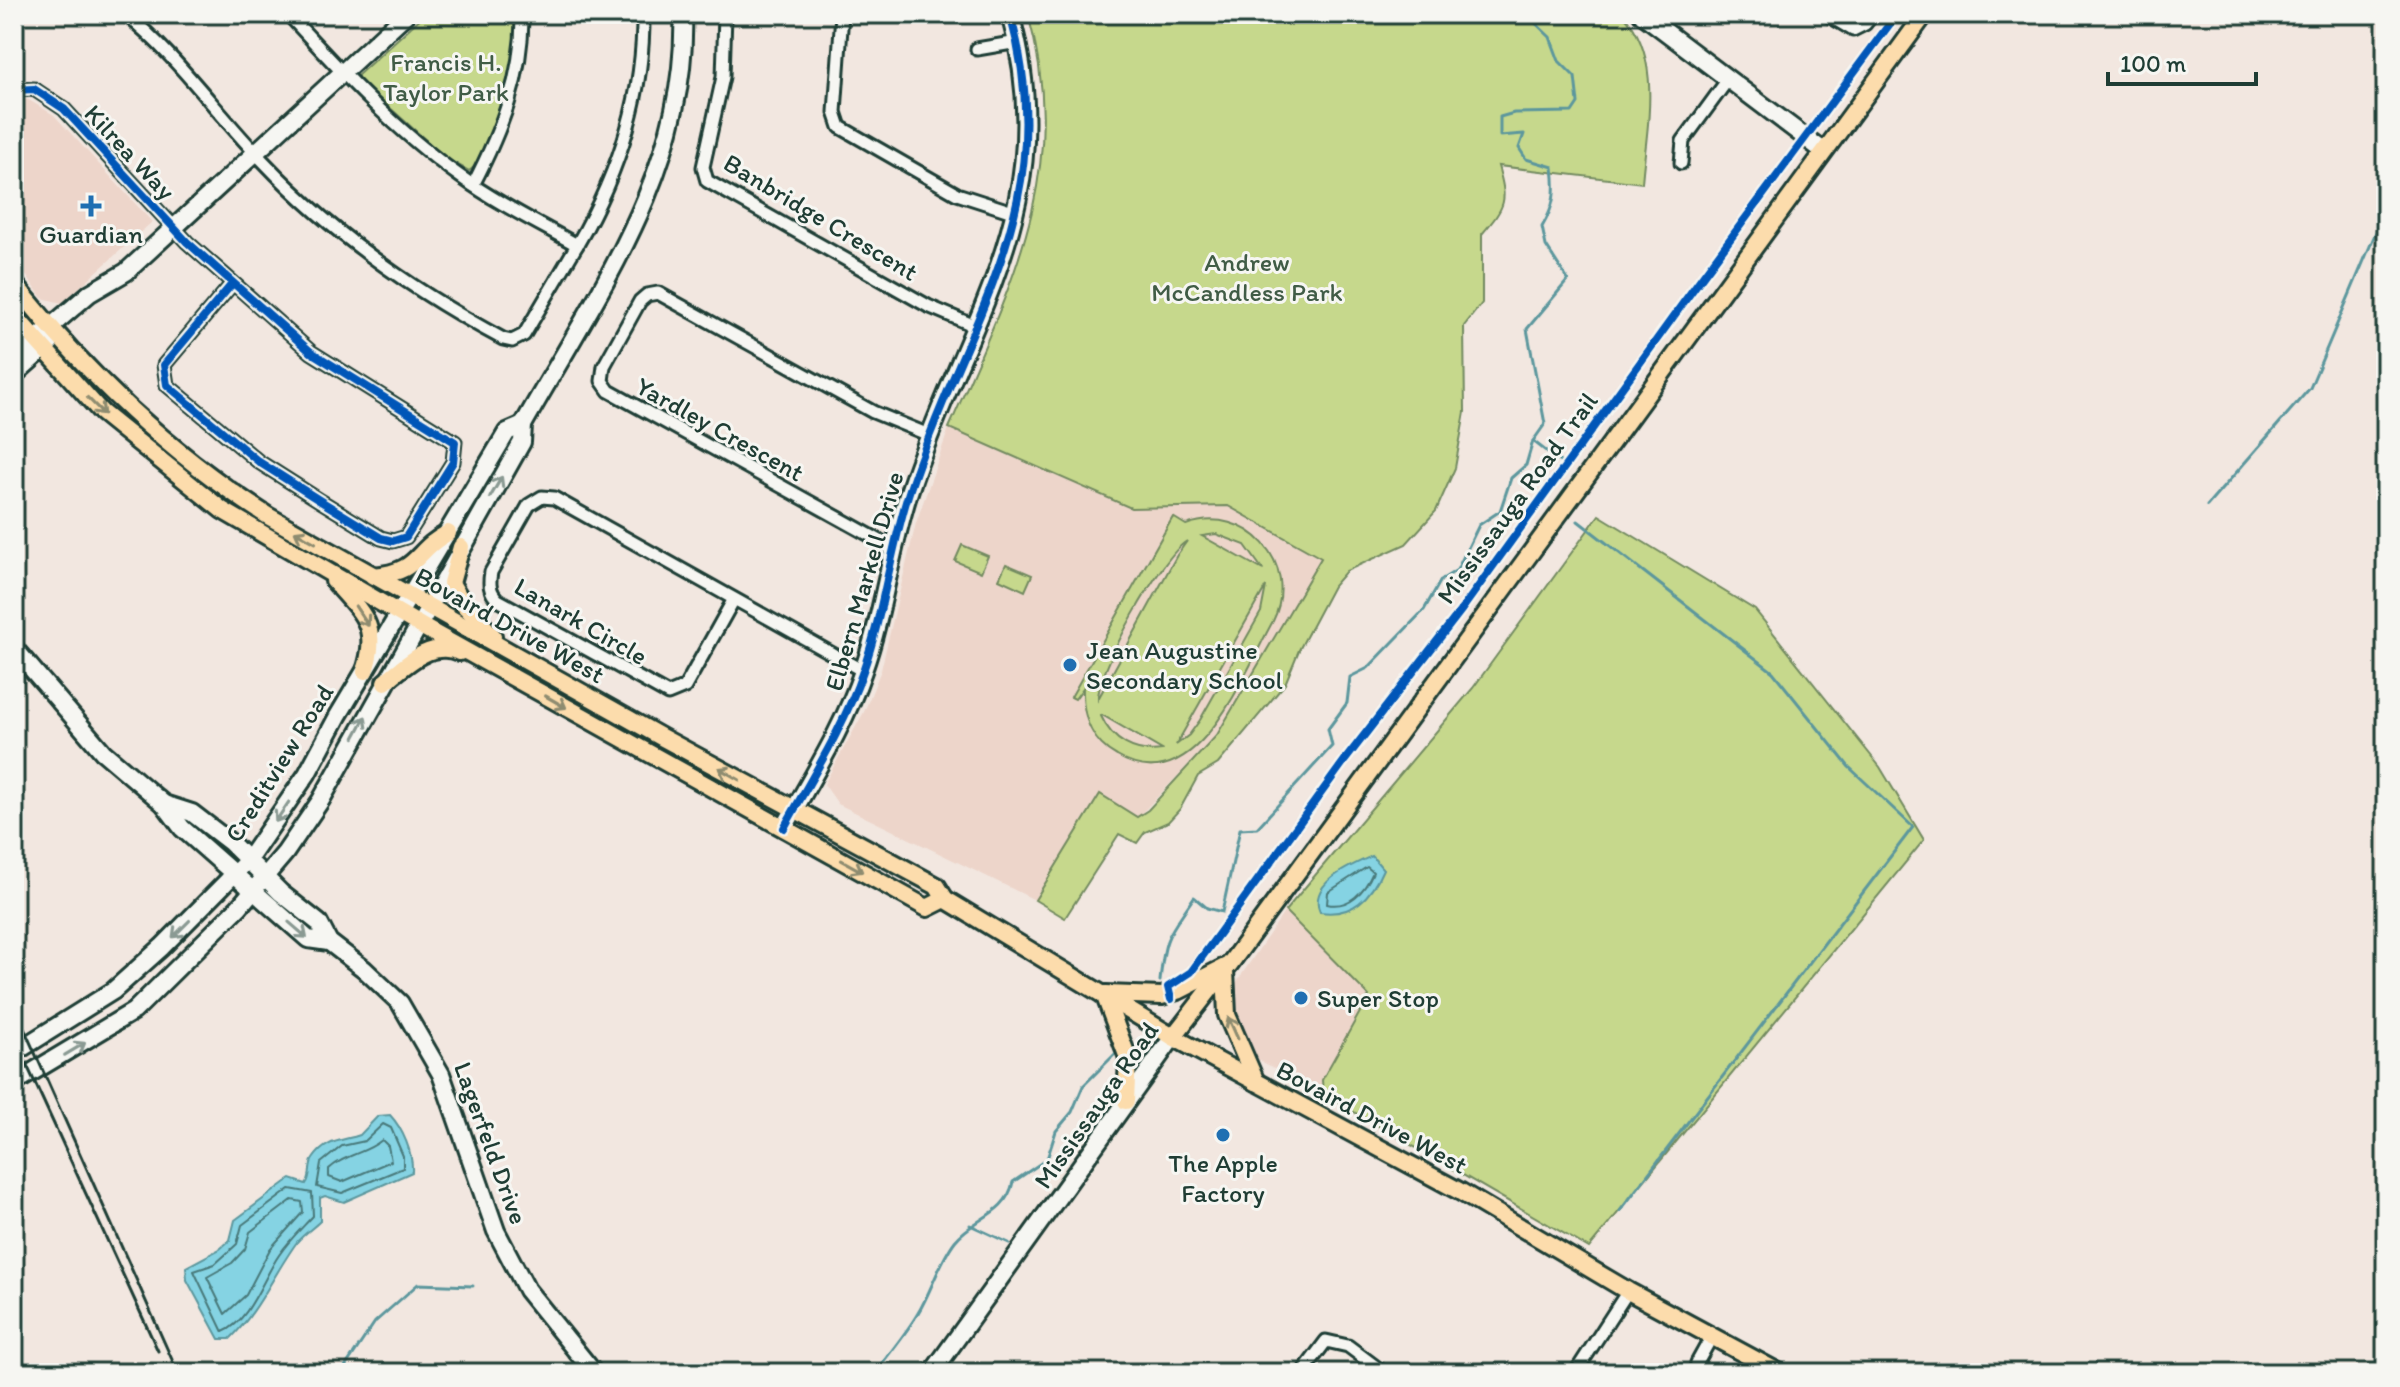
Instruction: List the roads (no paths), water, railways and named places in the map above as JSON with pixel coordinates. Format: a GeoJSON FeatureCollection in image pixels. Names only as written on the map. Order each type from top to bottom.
{"type":"FeatureCollection","features":[{"type":"Feature","properties":{"kind":"main road","name":"Mississauga Road"},"geometry":{"type":"LineString","coordinates":[[1173,1037],[1227,968],[1822,150],[1925,14]]}},
{"type":"Feature","properties":{"kind":"main road","name":"Bovaird Drive West"},"geometry":{"type":"LineString","coordinates":[[14,283],[54,332],[123,406],[220,486],[373,576],[937,886],[945,899],[1173,1037],[1461,1192],[1628,1291],[1780,1373]]}},
{"type":"Feature","properties":{"kind":"main road","name":"Bovaird Drive West"},"geometry":{"type":"LineString","coordinates":[[14,315],[102,413],[167,469],[222,510],[417,624],[927,908],[945,899]]}},
{"type":"Feature","properties":{"kind":"main road"},"geometry":{"type":"LineString","coordinates":[[373,576],[406,570],[434,540],[448,533]]}},
{"type":"Feature","properties":{"kind":"main road"},"geometry":{"type":"LineString","coordinates":[[461,547],[451,583],[477,621],[512,653]]}},
{"type":"Feature","properties":{"kind":"main road"},"geometry":{"type":"LineString","coordinates":[[325,571],[370,628],[373,638],[365,671]]}},
{"type":"Feature","properties":{"kind":"main road"},"geometry":{"type":"LineString","coordinates":[[385,682],[424,653],[441,649],[452,649],[488,663]]}},
{"type":"Feature","properties":{"kind":"main road"},"geometry":{"type":"LineString","coordinates":[[1126,1101],[1128,1058],[1104,994],[1162,996],[1227,968],[1227,1015],[1256,1082]]}},
{"type":"Feature","properties":{"kind":"street"},"geometry":{"type":"LineString","coordinates":[[125,14],[254,152],[386,269],[507,340],[519,338],[528,331],[611,177],[630,120],[639,72],[643,14]]}},
{"type":"Feature","properties":{"kind":"street"},"geometry":{"type":"LineString","coordinates":[[288,14],[341,73],[439,161],[473,185],[577,245]]}},
{"type":"Feature","properties":{"kind":"street"},"geometry":{"type":"LineString","coordinates":[[14,375],[54,332],[97,300],[107,285],[406,14]]}},
{"type":"Feature","properties":{"kind":"street"},"geometry":{"type":"LineString","coordinates":[[473,185],[509,103],[520,52],[522,14]]}},
{"type":"Feature","properties":{"kind":"street"},"geometry":{"type":"LineString","coordinates":[[523,425],[611,269],[655,180],[679,89],[683,14]]}},
{"type":"Feature","properties":{"kind":"street","name":"Banbridge Crescent"},"geometry":{"type":"LineString","coordinates":[[725,14],[723,77],[703,167],[707,181],[928,306],[975,326]]}},
{"type":"Feature","properties":{"kind":"street"},"geometry":{"type":"LineString","coordinates":[[842,14],[835,112],[840,127],[957,194],[1016,213]]}},
{"type":"Feature","properties":{"kind":"street","name":"Elbern Markell Drive"},"geometry":{"type":"LineString","coordinates":[[784,828],[846,714],[863,671],[893,548],[929,435],[1001,263],[1016,213],[1027,130],[1025,86],[1010,14]]}},
{"type":"Feature","properties":{"kind":"street"},"geometry":{"type":"LineString","coordinates":[[1642,14],[1822,150]]}},
{"type":"Feature","properties":{"kind":"street"},"geometry":{"type":"LineString","coordinates":[[1826,14],[1853,30],[1865,24],[1873,14]]}},
{"type":"Feature","properties":{"kind":"street"},"geometry":{"type":"LineString","coordinates":[[977,49],[1018,42]]}},
{"type":"Feature","properties":{"kind":"street"},"geometry":{"type":"LineString","coordinates":[[1681,163],[1683,141],[1729,78]]}},
{"type":"Feature","properties":{"kind":"street","name":"Kilrea Way"},"geometry":{"type":"LineString","coordinates":[[14,90],[34,89],[64,109],[173,228],[232,284],[334,369],[455,442],[453,462],[406,537],[393,541],[381,538],[295,485],[237,445],[167,385],[164,365],[232,284]]}},
{"type":"Feature","properties":{"kind":"street","name":"Yardley Crescent"},"geometry":{"type":"LineString","coordinates":[[893,548],[609,391],[602,381],[604,366],[640,301],[647,295],[658,293],[873,412],[929,435]]}},
{"type":"Feature","properties":{"kind":"street"},"geometry":{"type":"LineString","coordinates":[[14,358],[39,346]]}},
{"type":"Feature","properties":{"kind":"street","name":"Creditview Road"},"geometry":{"type":"LineString","coordinates":[[14,1053],[113,991],[248,860],[307,774],[507,432],[523,425],[522,442],[313,813],[265,876],[211,936],[134,1011],[14,1083]]}},
{"type":"Feature","properties":{"kind":"street","name":"Lanark Circle"},"geometry":{"type":"LineString","coordinates":[[734,599],[685,687],[668,694],[498,600],[493,596],[490,581],[491,572],[529,505],[548,497],[734,599],[863,671]]}},
{"type":"Feature","properties":{"kind":"street","name":"Lagerfeld Drive"},"geometry":{"type":"LineString","coordinates":[[14,648],[92,740],[164,804],[182,828],[308,939],[329,942]]}},
{"type":"Feature","properties":{"kind":"street","name":"Lagerfeld Drive"},"geometry":{"type":"LineString","coordinates":[[164,804],[192,813],[248,860],[319,923],[329,942],[400,1003],[429,1049],[471,1151],[496,1231],[527,1290],[594,1373]]}},
{"type":"Feature","properties":{"kind":"street","name":"Mississauga Road"},"geometry":{"type":"LineString","coordinates":[[932,1373],[1173,1037]]}},
{"type":"Feature","properties":{"kind":"street"},"geometry":{"type":"LineString","coordinates":[[1575,1373],[1628,1291]]}},
{"type":"Feature","properties":{"kind":"street"},"geometry":{"type":"LineString","coordinates":[[1695,1373],[1712,1336]]}},
{"type":"Feature","properties":{"kind":"street"},"geometry":{"type":"LineString","coordinates":[[1302,1373],[1326,1341],[1348,1346],[1383,1373]]}},
{"type":"Feature","properties":{"kind":"water"},"geometry":{"type":"Polygon","coordinates":[[[1372,856],[1383,869],[1366,896],[1351,908],[1332,913],[1320,912],[1318,902],[1325,884],[1343,870],[1372,856]]]}},
{"type":"Feature","properties":{"kind":"water"},"geometry":{"type":"Polygon","coordinates":[[[390,1115],[406,1142],[412,1172],[344,1202],[325,1196],[320,1198],[320,1221],[288,1254],[258,1305],[240,1328],[230,1339],[219,1339],[187,1280],[186,1267],[220,1249],[230,1240],[235,1220],[286,1182],[291,1179],[306,1184],[312,1162],[323,1148],[360,1135],[378,1116],[390,1115]]]}},
{"type":"Feature","properties":{"kind":"waterway"},"geometry":{"type":"LineString","coordinates":[[1498,14],[1513,14]]}},
{"type":"Feature","properties":{"kind":"waterway"},"geometry":{"type":"LineString","coordinates":[[1160,981],[1169,936],[1194,897],[1207,908],[1222,912],[1240,829],[1257,828],[1332,746],[1328,729],[1347,703],[1350,677],[1368,668],[1424,610],[1441,580],[1457,570],[1479,525],[1500,511],[1511,478],[1526,465],[1533,441],[1545,424],[1527,329],[1568,280],[1546,246],[1542,227],[1554,198],[1553,167],[1526,159],[1519,148],[1524,134],[1500,136],[1500,117],[1514,113],[1572,112],[1578,103],[1575,77],[1559,61],[1550,37],[1526,14]]}},
{"type":"Feature","properties":{"kind":"waterway"},"geometry":{"type":"LineString","coordinates":[[2207,506],[2310,388],[2376,232],[2386,201]]}},
{"type":"Feature","properties":{"kind":"waterway"},"geometry":{"type":"LineString","coordinates":[[1533,441],[1564,465]]}},
{"type":"Feature","properties":{"kind":"waterway"},"geometry":{"type":"LineString","coordinates":[[1578,521],[1773,672],[1849,767],[1913,827],[1620,1211]]}},
{"type":"Feature","properties":{"kind":"waterway"},"geometry":{"type":"LineString","coordinates":[[875,1373],[913,1321],[955,1241],[1004,1202],[1013,1182],[1047,1159],[1056,1131],[1072,1112],[1083,1086],[1115,1054]]}},
{"type":"Feature","properties":{"kind":"waterway"},"geometry":{"type":"LineString","coordinates":[[970,1225],[1009,1243]]}},
{"type":"Feature","properties":{"kind":"waterway"},"geometry":{"type":"LineString","coordinates":[[341,1373],[375,1322],[418,1284],[473,1286]]}},
{"type":"Feature","properties":{"kind":"railway"},"geometry":{"type":"LineString","coordinates":[[14,1006],[178,1373]]}},
{"type":"Feature","properties":{"kind":"railway"},"geometry":{"type":"LineString","coordinates":[[14,1037],[158,1351]]}},
{"type":"Feature","properties":{"kind":"place","name":"Guardian"},"geometry":{"type":"Point","coordinates":[91,206]}},
{"type":"Feature","properties":{"kind":"place","name":"Jean Augustine Secondary School"},"geometry":{"type":"Point","coordinates":[1070,665]}},
{"type":"Feature","properties":{"kind":"place","name":"Super Stop"},"geometry":{"type":"Point","coordinates":[1301,998]}},
{"type":"Feature","properties":{"kind":"place","name":"The Apple Factory"},"geometry":{"type":"Point","coordinates":[1223,1135]}},
{"type":"Feature","properties":{"kind":"park label","name":"Francis H. Taylor Park"},"geometry":{"type":"Point","coordinates":[446,77]}},
{"type":"Feature","properties":{"kind":"park label","name":"Andrew McCandless Park"},"geometry":{"type":"Point","coordinates":[1247,277]}}]}
